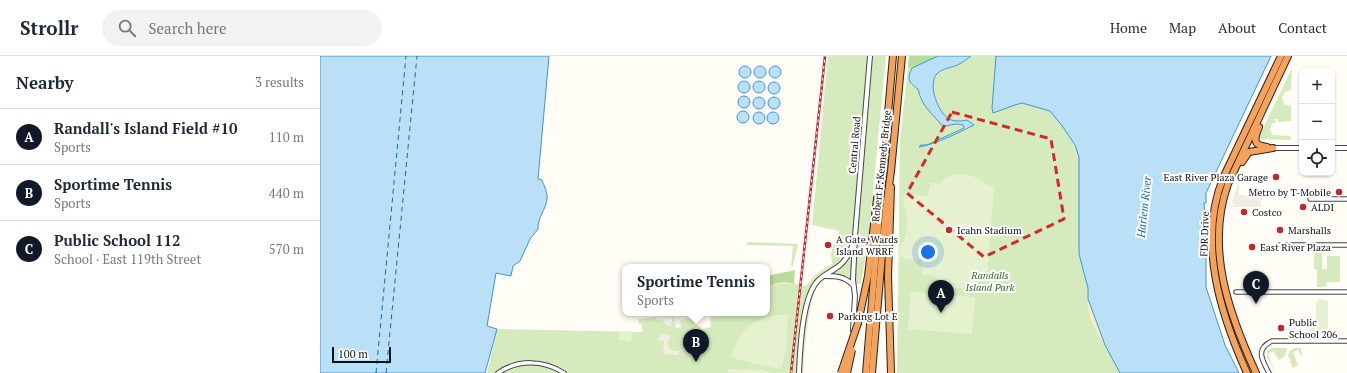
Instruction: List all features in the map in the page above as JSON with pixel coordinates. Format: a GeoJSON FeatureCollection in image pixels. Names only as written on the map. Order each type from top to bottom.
{"type":"FeatureCollection","features":[{"type":"Feature","properties":{"kind":"highway","name":"Robert F. Kennedy Bridge"},"geometry":{"type":"LineString","coordinates":[[866,373],[880,210],[881,179],[893,56]]}},
{"type":"Feature","properties":{"kind":"highway","name":"Robert F. Kennedy Bridge"},"geometry":{"type":"LineString","coordinates":[[872,373],[886,208],[902,56]]}},
{"type":"Feature","properties":{"kind":"highway","name":"FDR Drive"},"geometry":{"type":"LineString","coordinates":[[1247,372],[1229,329],[1217,288],[1213,260],[1213,217],[1216,196],[1224,176],[1281,56]]}},
{"type":"Feature","properties":{"kind":"highway","name":"FDR Drive"},"geometry":{"type":"LineString","coordinates":[[1257,373],[1250,361],[1233,321],[1222,280],[1219,246],[1221,211],[1228,184],[1288,56]]}},
{"type":"Feature","properties":{"kind":"highway"},"geometry":{"type":"LineString","coordinates":[[1270,95],[1266,112],[1255,139],[1256,144],[1259,146],[1273,148]]}},
{"type":"Feature","properties":{"kind":"highway"},"geometry":{"type":"LineString","coordinates":[[1221,211],[1232,183],[1247,154],[1252,151],[1273,148]]}},
{"type":"Feature","properties":{"kind":"highway"},"geometry":{"type":"LineString","coordinates":[[891,171],[892,194],[888,277],[891,373]]}},
{"type":"Feature","properties":{"kind":"highway"},"geometry":{"type":"LineString","coordinates":[[848,373],[868,276],[875,209],[881,179]]}},
{"type":"Feature","properties":{"kind":"highway"},"geometry":{"type":"LineString","coordinates":[[841,373],[858,323]]}},
{"type":"Feature","properties":{"kind":"street","name":"Central Road"},"geometry":{"type":"LineString","coordinates":[[848,373],[855,296],[853,285],[855,236],[870,56]]}},
{"type":"Feature","properties":{"kind":"street"},"geometry":{"type":"LineString","coordinates":[[1273,148],[1299,148]]}},
{"type":"Feature","properties":{"kind":"street"},"geometry":{"type":"LineString","coordinates":[[1335,148],[1347,148]]}},
{"type":"Feature","properties":{"kind":"street"},"geometry":{"type":"LineString","coordinates":[[1310,199],[1347,199]]}},
{"type":"Feature","properties":{"kind":"street","name":"Central Road"},"geometry":{"type":"LineString","coordinates":[[798,373],[806,306],[814,286],[823,276],[837,268],[847,257],[855,236]]}},
{"type":"Feature","properties":{"kind":"street"},"geometry":{"type":"LineString","coordinates":[[1280,245],[1347,246]]}},
{"type":"Feature","properties":{"kind":"street"},"geometry":{"type":"LineString","coordinates":[[823,276],[840,276],[853,285]]}},
{"type":"Feature","properties":{"kind":"street"},"geometry":{"type":"LineString","coordinates":[[1236,292],[1347,292]]}},
{"type":"Feature","properties":{"kind":"street"},"geometry":{"type":"LineString","coordinates":[[1269,373],[1262,360],[1261,354],[1263,347],[1272,341],[1347,340]]}},
{"type":"Feature","properties":{"kind":"street"},"geometry":{"type":"LineString","coordinates":[[498,373],[514,365],[530,363],[546,365],[564,373]]}},
{"type":"Feature","properties":{"kind":"highlighted area"},"geometry":{"type":"Polygon","coordinates":[[[952,112],[1051,139],[1064,219],[984,257],[907,193],[952,112]]]}},
{"type":"Feature","properties":{"kind":"green space"},"geometry":{"type":"Polygon","coordinates":[[[828,56],[886,56],[869,233],[861,284],[849,284],[841,279],[829,278],[822,281],[816,289],[810,311],[803,373],[487,373],[497,329],[643,332],[641,323],[639,324],[638,319],[656,317],[657,320],[661,319],[669,326],[671,325],[669,322],[672,322],[671,318],[675,316],[676,318],[674,319],[676,328],[681,327],[680,320],[692,316],[699,316],[696,317],[697,325],[703,329],[711,327],[710,317],[770,316],[770,286],[786,283],[806,286],[816,274],[832,264],[831,253],[835,240],[839,238],[839,231],[812,225],[828,56]]]}},
{"type":"Feature","properties":{"kind":"green space","name":"Randalls Island Park"},"geometry":{"type":"Polygon","coordinates":[[[909,56],[938,56],[929,60],[911,84],[918,89],[920,99],[943,127],[952,124],[964,125],[964,128],[947,135],[947,137],[974,124],[965,121],[952,120],[945,115],[939,107],[936,99],[933,84],[934,79],[940,73],[960,64],[971,56],[996,56],[992,108],[993,113],[1012,105],[1019,104],[1039,107],[1053,114],[1067,132],[1078,152],[1079,157],[1079,254],[1088,288],[1088,299],[1105,345],[1120,373],[897,373],[900,142],[909,56]]]}},
{"type":"Feature","properties":{"kind":"green space"},"geometry":{"type":"Polygon","coordinates":[[[909,56],[938,56],[912,68],[908,67],[909,56]]]}},
{"type":"Feature","properties":{"kind":"green space"},"geometry":{"type":"Polygon","coordinates":[[[1292,68],[1291,90],[1285,92],[1282,98],[1284,104],[1291,106],[1291,121],[1278,122],[1278,119],[1276,119],[1276,123],[1272,123],[1270,129],[1272,135],[1290,136],[1291,140],[1259,139],[1259,137],[1292,68]]]}},
{"type":"Feature","properties":{"kind":"green space","name":"Icahn Stadium"},"geometry":{"type":"Polygon","coordinates":[[[956,174],[974,177],[994,186],[987,280],[961,288],[950,287],[941,283],[932,275],[922,275],[922,260],[904,259],[904,257],[898,256],[905,238],[907,227],[902,195],[927,196],[931,182],[939,184],[944,178],[956,174]]]}},
{"type":"Feature","properties":{"kind":"green space"},"geometry":{"type":"Polygon","coordinates":[[[747,242],[798,244],[793,266],[791,266],[793,246],[747,245],[747,242]]]}},
{"type":"Feature","properties":{"kind":"green space"},"geometry":{"type":"Polygon","coordinates":[[[1314,251],[1322,251],[1322,269],[1327,269],[1327,256],[1340,256],[1340,282],[1327,282],[1326,287],[1317,287],[1317,269],[1314,269],[1314,251]]]}},
{"type":"Feature","properties":{"kind":"green space"},"geometry":{"type":"Polygon","coordinates":[[[795,270],[794,284],[780,283],[770,286],[770,275],[795,270]]]}},
{"type":"Feature","properties":{"kind":"green space"},"geometry":{"type":"Polygon","coordinates":[[[911,292],[975,297],[972,334],[908,329],[911,292]]]}},
{"type":"Feature","properties":{"kind":"green space"},"geometry":{"type":"Polygon","coordinates":[[[1319,299],[1326,300],[1328,302],[1328,330],[1325,332],[1316,331],[1315,333],[1310,332],[1311,327],[1316,329],[1316,302],[1319,299]]]}},
{"type":"Feature","properties":{"kind":"green space"},"geometry":{"type":"Polygon","coordinates":[[[779,315],[788,315],[786,350],[782,367],[779,369],[731,358],[738,340],[747,328],[760,320],[779,315]]]}},
{"type":"Feature","properties":{"kind":"green space"},"geometry":{"type":"Polygon","coordinates":[[[619,332],[632,333],[631,341],[619,340],[619,332]]]}},
{"type":"Feature","properties":{"kind":"green space"},"geometry":{"type":"Polygon","coordinates":[[[1272,348],[1286,348],[1287,350],[1284,357],[1279,360],[1273,351],[1268,354],[1275,373],[1267,357],[1267,351],[1272,348]]]}},
{"type":"Feature","properties":{"kind":"green space"},"geometry":{"type":"Polygon","coordinates":[[[1294,348],[1301,348],[1302,357],[1298,350],[1293,352],[1298,365],[1293,368],[1290,362],[1291,360],[1288,356],[1290,351],[1294,348]]]}},
{"type":"Feature","properties":{"kind":"green space"},"geometry":{"type":"Polygon","coordinates":[[[728,369],[763,370],[774,373],[728,373],[728,369]]]}},
{"type":"Feature","properties":{"kind":"sand"},"geometry":{"type":"Polygon","coordinates":[[[1088,299],[1105,345],[1095,329],[1090,317],[1088,299]]]}},
{"type":"Feature","properties":{"kind":"shaded area"},"geometry":{"type":"Polygon","coordinates":[[[1239,180],[1239,195],[1261,196],[1261,207],[1231,207],[1231,205],[1235,205],[1232,201],[1239,180]]]}},
{"type":"Feature","properties":{"kind":"shaded area"},"geometry":{"type":"Polygon","coordinates":[[[675,316],[692,316],[680,320],[680,325],[676,324],[675,326],[675,316]]]}},
{"type":"Feature","properties":{"kind":"shaded area"},"geometry":{"type":"Polygon","coordinates":[[[656,317],[674,317],[669,319],[671,325],[669,326],[661,319],[657,320],[656,317]]]}},
{"type":"Feature","properties":{"kind":"shaded area"},"geometry":{"type":"Polygon","coordinates":[[[661,334],[671,336],[667,343],[669,348],[673,351],[680,351],[684,348],[687,342],[688,345],[695,347],[690,347],[679,352],[679,355],[663,354],[664,341],[658,340],[661,334]]]}},
{"type":"Feature","properties":{"kind":"water"},"geometry":{"type":"Polygon","coordinates":[[[320,56],[549,56],[538,179],[542,180],[546,190],[546,203],[538,229],[530,239],[520,261],[513,266],[511,276],[496,273],[487,326],[497,329],[485,373],[320,373],[320,56]]]}},
{"type":"Feature","properties":{"kind":"water"},"geometry":{"type":"Polygon","coordinates":[[[938,56],[971,56],[958,65],[944,69],[938,73],[934,80],[933,86],[935,98],[945,116],[954,121],[967,120],[974,125],[940,141],[926,146],[919,147],[921,145],[927,145],[964,128],[963,125],[958,124],[943,127],[922,101],[918,89],[909,80],[909,75],[912,68],[938,56]]]}},
{"type":"Feature","properties":{"kind":"water","name":"Harlem River"},"geometry":{"type":"Polygon","coordinates":[[[996,56],[1271,56],[1206,193],[1206,203],[1204,203],[1205,222],[1202,222],[1202,224],[1206,226],[1206,287],[1225,345],[1239,373],[1120,373],[1105,345],[1088,299],[1088,288],[1079,254],[1079,157],[1075,145],[1050,111],[1022,103],[993,113],[992,108],[996,56]]]}},
{"type":"Feature","properties":{"kind":"water"},"geometry":{"type":"Polygon","coordinates":[[[743,66],[747,66],[751,72],[747,78],[743,78],[739,74],[739,70],[743,66]]]}},
{"type":"Feature","properties":{"kind":"water"},"geometry":{"type":"Polygon","coordinates":[[[758,66],[762,66],[766,72],[762,78],[758,78],[754,74],[754,70],[758,66]]]}},
{"type":"Feature","properties":{"kind":"water"},"geometry":{"type":"Polygon","coordinates":[[[773,66],[777,66],[781,72],[777,78],[773,78],[769,74],[769,70],[773,66]]]}},
{"type":"Feature","properties":{"kind":"water"},"geometry":{"type":"Polygon","coordinates":[[[742,81],[746,81],[750,87],[746,93],[742,93],[738,89],[738,85],[742,81]]]}},
{"type":"Feature","properties":{"kind":"water"},"geometry":{"type":"Polygon","coordinates":[[[757,81],[761,81],[765,87],[761,93],[757,93],[753,89],[753,85],[757,81]]]}},
{"type":"Feature","properties":{"kind":"water"},"geometry":{"type":"Polygon","coordinates":[[[772,82],[776,82],[780,88],[776,94],[772,94],[768,90],[768,86],[772,82]]]}},
{"type":"Feature","properties":{"kind":"water"},"geometry":{"type":"Polygon","coordinates":[[[742,96],[746,96],[750,102],[746,108],[742,108],[738,104],[738,100],[742,96]]]}},
{"type":"Feature","properties":{"kind":"water"},"geometry":{"type":"Polygon","coordinates":[[[757,97],[761,97],[765,103],[761,109],[757,109],[753,105],[753,101],[757,97]]]}},
{"type":"Feature","properties":{"kind":"water"},"geometry":{"type":"Polygon","coordinates":[[[772,97],[776,97],[780,103],[776,109],[772,109],[768,105],[768,101],[772,97]]]}},
{"type":"Feature","properties":{"kind":"water"},"geometry":{"type":"Polygon","coordinates":[[[741,111],[745,111],[749,117],[745,123],[741,123],[737,119],[737,115],[741,111]]]}},
{"type":"Feature","properties":{"kind":"water"},"geometry":{"type":"Polygon","coordinates":[[[757,112],[761,112],[765,118],[761,124],[757,124],[753,120],[753,116],[757,112]]]}},
{"type":"Feature","properties":{"kind":"water"},"geometry":{"type":"Polygon","coordinates":[[[771,112],[775,112],[779,118],[775,124],[771,124],[767,120],[767,116],[771,112]]]}},
{"type":"Feature","properties":{"kind":"ferry route"},"geometry":{"type":"LineString","coordinates":[[376,373],[406,56]]}},
{"type":"Feature","properties":{"kind":"ferry route"},"geometry":{"type":"LineString","coordinates":[[386,373],[417,56]]}},
{"type":"Feature","properties":{"kind":"railway"},"geometry":{"type":"LineString","coordinates":[[791,373],[825,56]]}},
{"type":"Feature","properties":{"kind":"place","name":"East River Plaza Garage"},"geometry":{"type":"Point","coordinates":[1276,177]}},
{"type":"Feature","properties":{"kind":"place","name":"Metro by T-Mobile"},"geometry":{"type":"Point","coordinates":[1339,192]}},
{"type":"Feature","properties":{"kind":"place","name":"ALDI"},"geometry":{"type":"Point","coordinates":[1303,207]}},
{"type":"Feature","properties":{"kind":"place","name":"Costco"},"geometry":{"type":"Point","coordinates":[1244,212]}},
{"type":"Feature","properties":{"kind":"place","name":"Icahn Stadium"},"geometry":{"type":"Point","coordinates":[949,230]}},
{"type":"Feature","properties":{"kind":"place","name":"Marshalls"},"geometry":{"type":"Point","coordinates":[1280,230]}},
{"type":"Feature","properties":{"kind":"place","name":"A Gate, Wards Island WRRF"},"geometry":{"type":"Point","coordinates":[828,245]}},
{"type":"Feature","properties":{"kind":"place","name":"East River Plaza"},"geometry":{"type":"Point","coordinates":[1252,247]}},
{"type":"Feature","properties":{"kind":"place","name":"Public School 112"},"geometry":{"type":"Point","coordinates":[1256,304]}},
{"type":"Feature","properties":{"kind":"place","name":"Randall's Island Field #10"},"geometry":{"type":"Point","coordinates":[941,313]}},
{"type":"Feature","properties":{"kind":"place","name":"Parking Lot E"},"geometry":{"type":"Point","coordinates":[830,316]}},
{"type":"Feature","properties":{"kind":"place","name":"Public School 206"},"geometry":{"type":"Point","coordinates":[1281,328]}},
{"type":"Feature","properties":{"kind":"place","name":"Sportime Tennis"},"geometry":{"type":"Point","coordinates":[696,362]}}]}
